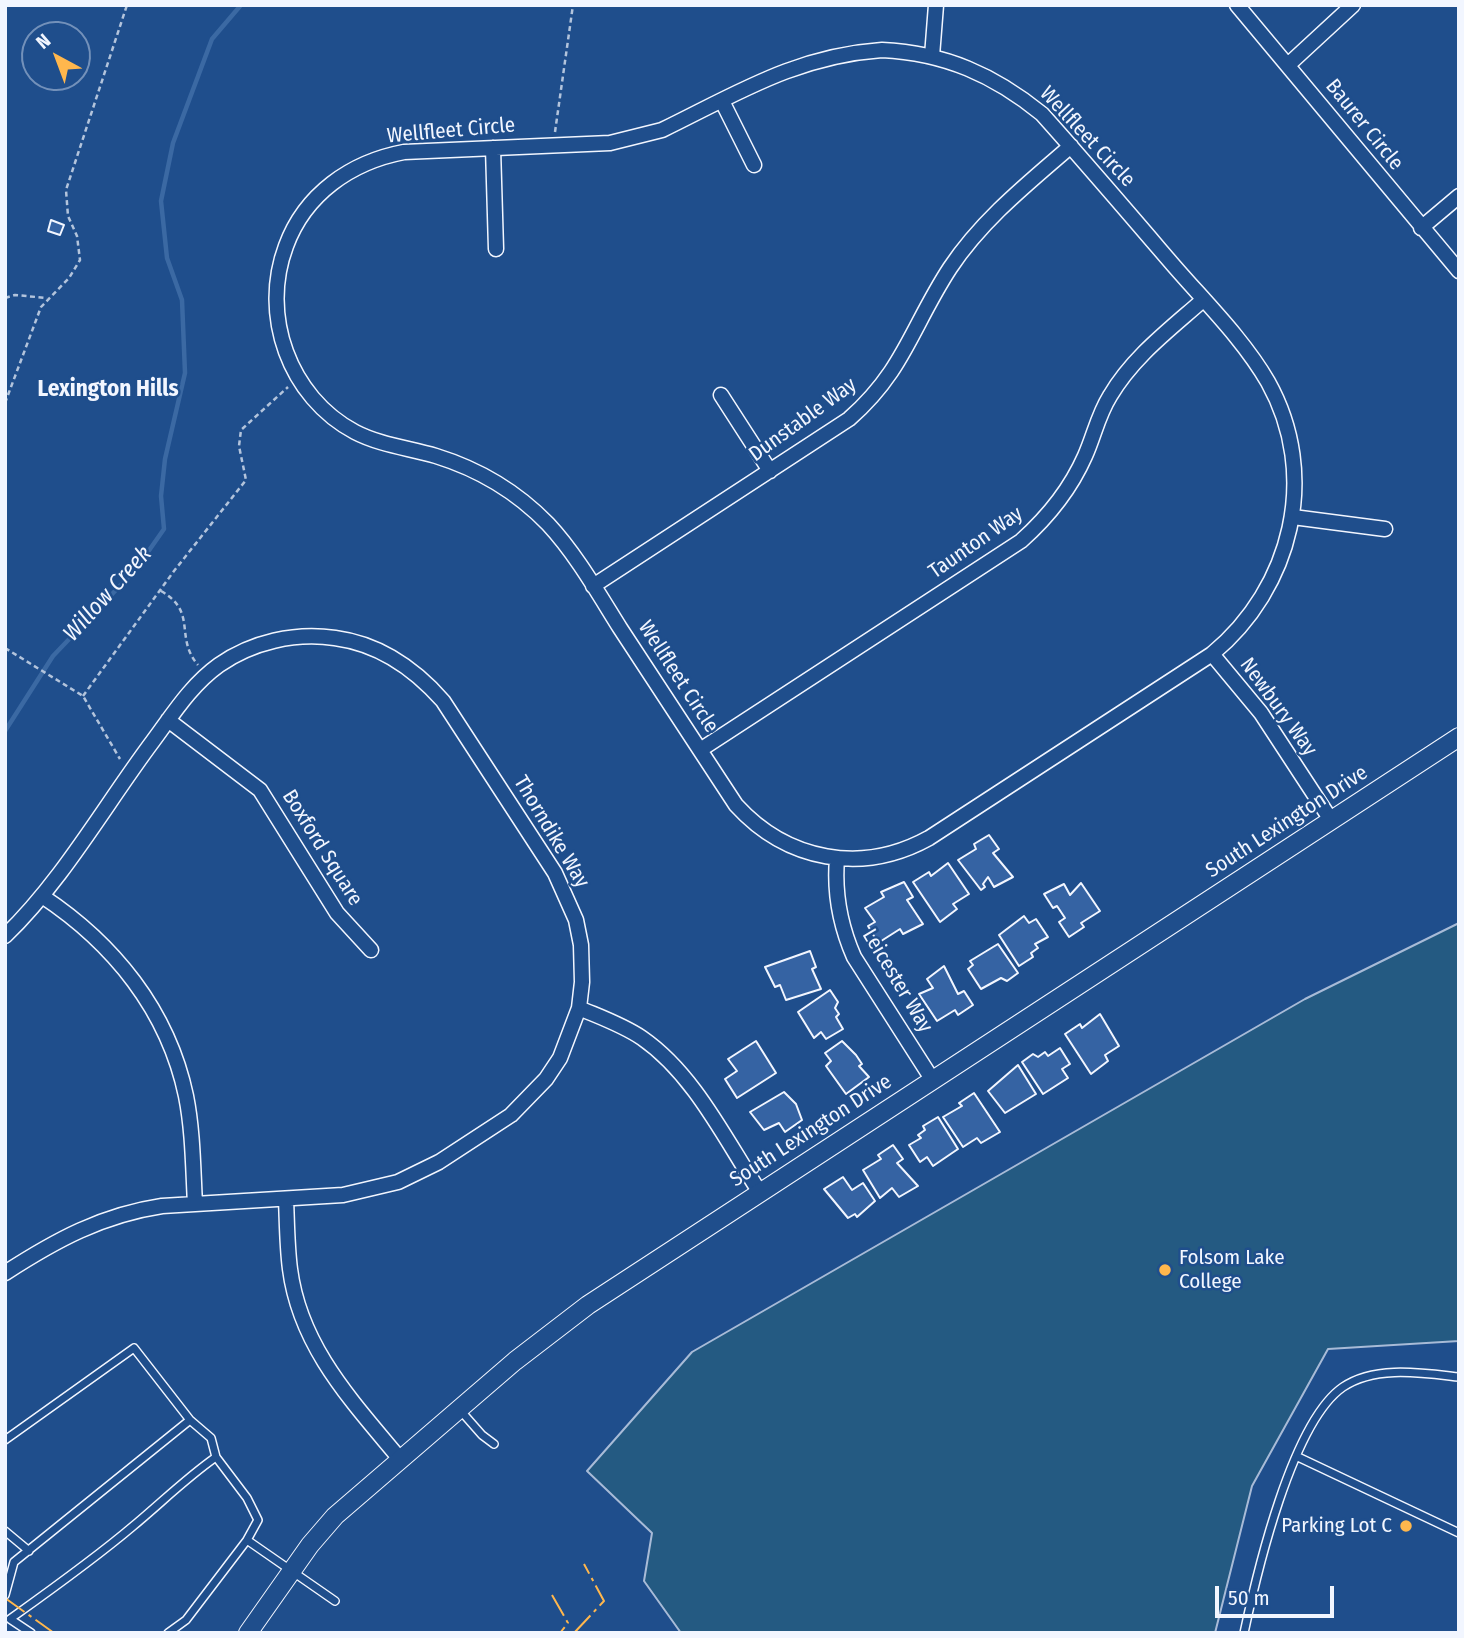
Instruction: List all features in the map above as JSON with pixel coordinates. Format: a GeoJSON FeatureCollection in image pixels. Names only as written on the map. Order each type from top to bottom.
{"type":"FeatureCollection","features":[{"type":"Feature","properties":{"kind":"street"},"geometry":{"type":"LineString","coordinates":[[932,56],[936,5]]}},
{"type":"Feature","properties":{"kind":"street","name":"Baurer Circle"},"geometry":{"type":"LineString","coordinates":[[1237,5],[1459,271]]}},
{"type":"Feature","properties":{"kind":"street"},"geometry":{"type":"LineString","coordinates":[[1288,65],[1353,5]]}},
{"type":"Feature","properties":{"kind":"street","name":"Wellfleet Circle"},"geometry":{"type":"LineString","coordinates":[[882,50],[932,56],[970,68],[1014,91],[1042,114],[1071,146],[1257,365],[1283,415],[1294,471],[1293,517],[1286,549],[1269,589],[1251,616],[1212,654],[922,842],[886,856],[837,859],[799,850],[758,827],[736,804],[593,586],[547,524],[506,489],[460,465],[355,432],[318,404],[299,379],[280,336],[276,289],[286,244],[310,204],[346,173],[381,157],[404,152],[553,145],[636,138],[662,130],[786,69],[845,52],[882,50]]}},
{"type":"Feature","properties":{"kind":"street"},"geometry":{"type":"LineString","coordinates":[[722,101],[754,165]]}},
{"type":"Feature","properties":{"kind":"street","name":"Dunstable Way"},"geometry":{"type":"LineString","coordinates":[[593,586],[849,419],[870,401],[896,368],[929,302],[977,233],[1006,202],[1071,146]]}},
{"type":"Feature","properties":{"kind":"street"},"geometry":{"type":"LineString","coordinates":[[493,148],[496,249]]}},
{"type":"Feature","properties":{"kind":"street"},"geometry":{"type":"LineString","coordinates":[[1421,228],[1459,196]]}},
{"type":"Feature","properties":{"kind":"street","name":"Taunton Way"},"geometry":{"type":"LineString","coordinates":[[700,750],[1021,541],[1042,523],[1075,478],[1096,424],[1123,376],[1141,354],[1203,300]]}},
{"type":"Feature","properties":{"kind":"street"},"geometry":{"type":"LineString","coordinates":[[721,395],[770,471]]}},
{"type":"Feature","properties":{"kind":"street"},"geometry":{"type":"LineString","coordinates":[[1293,517],[1385,529]]}},
{"type":"Feature","properties":{"kind":"street","name":"Thorndike Way"},"geometry":{"type":"LineString","coordinates":[[5,936],[42,896],[168,720],[207,675],[238,654],[259,645],[292,638],[327,636],[349,640],[391,656],[428,684],[450,712],[567,896],[581,944],[583,970],[579,1008],[560,1058],[530,1098],[511,1115],[439,1162],[398,1182],[366,1192],[162,1206],[107,1218],[55,1241],[5,1273]]}},
{"type":"Feature","properties":{"kind":"street","name":"Newbury Way"},"geometry":{"type":"LineString","coordinates":[[1212,654],[1261,713],[1331,820]]}},
{"type":"Feature","properties":{"kind":"street","name":"Boxford Square"},"geometry":{"type":"LineString","coordinates":[[168,720],[260,790],[337,913],[371,950]]}},
{"type":"Feature","properties":{"kind":"street","name":"South Lexington Drive"},"geometry":{"type":"LineString","coordinates":[[248,1633],[335,1516],[459,1408],[588,1306],[759,1191],[1459,737]]}},
{"type":"Feature","properties":{"kind":"street","name":"Leicester Way"},"geometry":{"type":"LineString","coordinates":[[837,859],[839,915],[849,946],[932,1079]]}},
{"type":"Feature","properties":{"kind":"street"},"geometry":{"type":"LineString","coordinates":[[42,896],[91,932],[114,955],[134,980],[166,1035],[186,1095],[195,1204]]}},
{"type":"Feature","properties":{"kind":"street"},"geometry":{"type":"LineString","coordinates":[[579,1008],[639,1035],[669,1060],[686,1080],[759,1191]]}},
{"type":"Feature","properties":{"kind":"street"},"geometry":{"type":"LineString","coordinates":[[286,1199],[290,1269],[310,1340],[336,1382],[400,1459]]}},
{"type":"Feature","properties":{"kind":"lane"},"geometry":{"type":"LineString","coordinates":[[5,1440],[134,1348],[190,1420],[211,1438],[216,1457],[247,1499],[258,1520],[247,1540],[186,1620],[168,1633]]}},
{"type":"Feature","properties":{"kind":"lane"},"geometry":{"type":"LineString","coordinates":[[1244,1633],[1275,1517],[1298,1457],[1328,1400],[1344,1386],[1379,1375],[1459,1377]]}},
{"type":"Feature","properties":{"kind":"lane"},"geometry":{"type":"LineString","coordinates":[[459,1408],[482,1435],[494,1444]]}},
{"type":"Feature","properties":{"kind":"lane"},"geometry":{"type":"LineString","coordinates":[[5,1595],[14,1563],[190,1420]]}},
{"type":"Feature","properties":{"kind":"lane"},"geometry":{"type":"LineString","coordinates":[[31,1633],[8,1620],[72,1575],[134,1525],[180,1482],[216,1457]]}},
{"type":"Feature","properties":{"kind":"lane"},"geometry":{"type":"LineString","coordinates":[[1298,1457],[1459,1532]]}},
{"type":"Feature","properties":{"kind":"lane"},"geometry":{"type":"LineString","coordinates":[[5,1531],[29,1551]]}},
{"type":"Feature","properties":{"kind":"lane"},"geometry":{"type":"LineString","coordinates":[[247,1540],[335,1601]]}},
{"type":"Feature","properties":{"kind":"path"},"geometry":{"type":"LineString","coordinates":[[5,403],[30,331],[47,298],[69,278],[79,260],[81,250],[68,216],[66,190],[127,5]]}},
{"type":"Feature","properties":{"kind":"path"},"geometry":{"type":"LineString","coordinates":[[553,145],[573,5]]}},
{"type":"Feature","properties":{"kind":"path"},"geometry":{"type":"LineString","coordinates":[[5,298],[15,295],[47,298]]}},
{"type":"Feature","properties":{"kind":"path"},"geometry":{"type":"LineString","coordinates":[[83,696],[160,590],[246,480],[239,446],[241,430],[299,379]]}},
{"type":"Feature","properties":{"kind":"path"},"geometry":{"type":"LineString","coordinates":[[160,590],[177,604],[186,619],[186,651],[207,675]]}},
{"type":"Feature","properties":{"kind":"path"},"geometry":{"type":"LineString","coordinates":[[5,648],[83,696],[118,757],[132,769]]}},
{"type":"Feature","properties":{"kind":"shaded area","name":"Folsom Lake College"},"geometry":{"type":"Polygon","coordinates":[[[1459,923],[1459,1341],[1328,1349],[1252,1486],[1215,1633],[681,1633],[644,1581],[652,1533],[587,1471],[692,1352],[1305,999],[1459,923]]]}},
{"type":"Feature","properties":{"kind":"building"},"geometry":{"type":"Polygon","coordinates":[[[51,220],[64,225],[60,235],[48,231],[51,220]]]}},
{"type":"Feature","properties":{"kind":"building"},"geometry":{"type":"Polygon","coordinates":[[[989,835],[999,849],[993,853],[1013,877],[994,887],[988,877],[981,890],[958,860],[976,849],[974,844],[989,835]]]}},
{"type":"Feature","properties":{"kind":"building"},"geometry":{"type":"Polygon","coordinates":[[[948,863],[969,894],[953,904],[957,909],[940,922],[913,882],[929,872],[931,876],[948,863]]]}},
{"type":"Feature","properties":{"kind":"building"},"geometry":{"type":"Polygon","coordinates":[[[904,882],[913,897],[907,900],[923,924],[903,934],[900,929],[878,943],[868,926],[875,922],[865,908],[884,897],[881,892],[904,882]]]}},
{"type":"Feature","properties":{"kind":"building"},"geometry":{"type":"Polygon","coordinates":[[[1081,883],[1100,911],[1081,923],[1084,927],[1069,937],[1059,922],[1065,918],[1057,906],[1053,908],[1044,894],[1064,884],[1070,895],[1081,883]]]}},
{"type":"Feature","properties":{"kind":"building"},"geometry":{"type":"Polygon","coordinates":[[[1024,916],[1029,923],[1036,919],[1048,937],[1035,944],[1038,948],[1031,953],[1033,957],[1019,966],[999,935],[1024,916]]]}},
{"type":"Feature","properties":{"kind":"building"},"geometry":{"type":"Polygon","coordinates":[[[998,944],[1018,973],[1007,981],[1001,978],[981,989],[968,969],[973,965],[970,961],[998,944]]]}},
{"type":"Feature","properties":{"kind":"building"},"geometry":{"type":"Polygon","coordinates":[[[810,951],[816,967],[812,969],[821,989],[786,1000],[780,985],[775,987],[765,967],[810,951]]]}},
{"type":"Feature","properties":{"kind":"building"},"geometry":{"type":"Polygon","coordinates":[[[944,966],[958,994],[964,991],[973,1005],[958,1015],[955,1010],[937,1021],[919,994],[933,988],[927,979],[944,966]]]}},
{"type":"Feature","properties":{"kind":"building"},"geometry":{"type":"Polygon","coordinates":[[[830,990],[838,1002],[835,1008],[839,1014],[836,1017],[843,1029],[826,1039],[821,1032],[814,1038],[798,1012],[830,990]]]}},
{"type":"Feature","properties":{"kind":"building"},"geometry":{"type":"Polygon","coordinates":[[[1100,1014],[1119,1046],[1105,1055],[1108,1061],[1091,1074],[1065,1034],[1080,1024],[1082,1028],[1100,1014]]]}},
{"type":"Feature","properties":{"kind":"building"},"geometry":{"type":"Polygon","coordinates":[[[756,1041],[776,1073],[737,1098],[725,1079],[737,1071],[728,1059],[756,1041]]]}},
{"type":"Feature","properties":{"kind":"building"},"geometry":{"type":"Polygon","coordinates":[[[842,1041],[856,1055],[862,1064],[859,1066],[869,1077],[846,1094],[826,1066],[831,1061],[825,1053],[842,1041]]]}},
{"type":"Feature","properties":{"kind":"building"},"geometry":{"type":"Polygon","coordinates":[[[1060,1048],[1070,1064],[1062,1069],[1068,1078],[1043,1094],[1022,1062],[1033,1054],[1038,1057],[1045,1052],[1048,1056],[1060,1048]]]}},
{"type":"Feature","properties":{"kind":"building"},"geometry":{"type":"Polygon","coordinates":[[[1018,1065],[1036,1094],[1005,1113],[988,1091],[1018,1065]]]}},
{"type":"Feature","properties":{"kind":"building"},"geometry":{"type":"Polygon","coordinates":[[[784,1092],[796,1104],[802,1120],[785,1132],[779,1123],[764,1130],[750,1112],[784,1092]]]}},
{"type":"Feature","properties":{"kind":"building"},"geometry":{"type":"Polygon","coordinates":[[[974,1093],[1000,1132],[981,1143],[977,1138],[963,1147],[943,1117],[962,1106],[959,1103],[974,1093]]]}},
{"type":"Feature","properties":{"kind":"building"},"geometry":{"type":"Polygon","coordinates":[[[938,1117],[958,1149],[933,1166],[927,1157],[920,1162],[909,1145],[921,1138],[918,1135],[925,1130],[923,1126],[938,1117]]]}},
{"type":"Feature","properties":{"kind":"building"},"geometry":{"type":"Polygon","coordinates":[[[893,1145],[903,1159],[897,1163],[918,1186],[899,1197],[892,1188],[880,1198],[863,1170],[881,1159],[878,1155],[893,1145]]]}},
{"type":"Feature","properties":{"kind":"building"},"geometry":{"type":"Polygon","coordinates":[[[843,1177],[852,1190],[863,1183],[875,1201],[857,1217],[855,1214],[848,1218],[824,1189],[843,1177]]]}},
{"type":"Feature","properties":{"kind":"waterway","name":"Willow Creek"},"geometry":{"type":"LineString","coordinates":[[5,731],[53,656],[136,569],[164,529],[161,496],[165,459],[185,373],[182,300],[167,258],[161,201],[173,143],[212,39],[241,5]]}},
{"type":"Feature","properties":{"kind":"power"},"geometry":{"type":"LineString","coordinates":[[574,1633],[604,1601],[584,1564]]}},
{"type":"Feature","properties":{"kind":"power"},"geometry":{"type":"LineString","coordinates":[[552,1595],[568,1623],[560,1633]]}},
{"type":"Feature","properties":{"kind":"power"},"geometry":{"type":"LineString","coordinates":[[5,1598],[54,1633]]}},
{"type":"Feature","properties":{"kind":"place","name":"Folsom Lake College"},"geometry":{"type":"Point","coordinates":[1165,1270]}},
{"type":"Feature","properties":{"kind":"place","name":"Parking Lot C"},"geometry":{"type":"Point","coordinates":[1406,1526]}},
{"type":"Feature","properties":{"kind":"district","name":"Lexington Hills"},"geometry":{"type":"Point","coordinates":[108,390]}}]}
